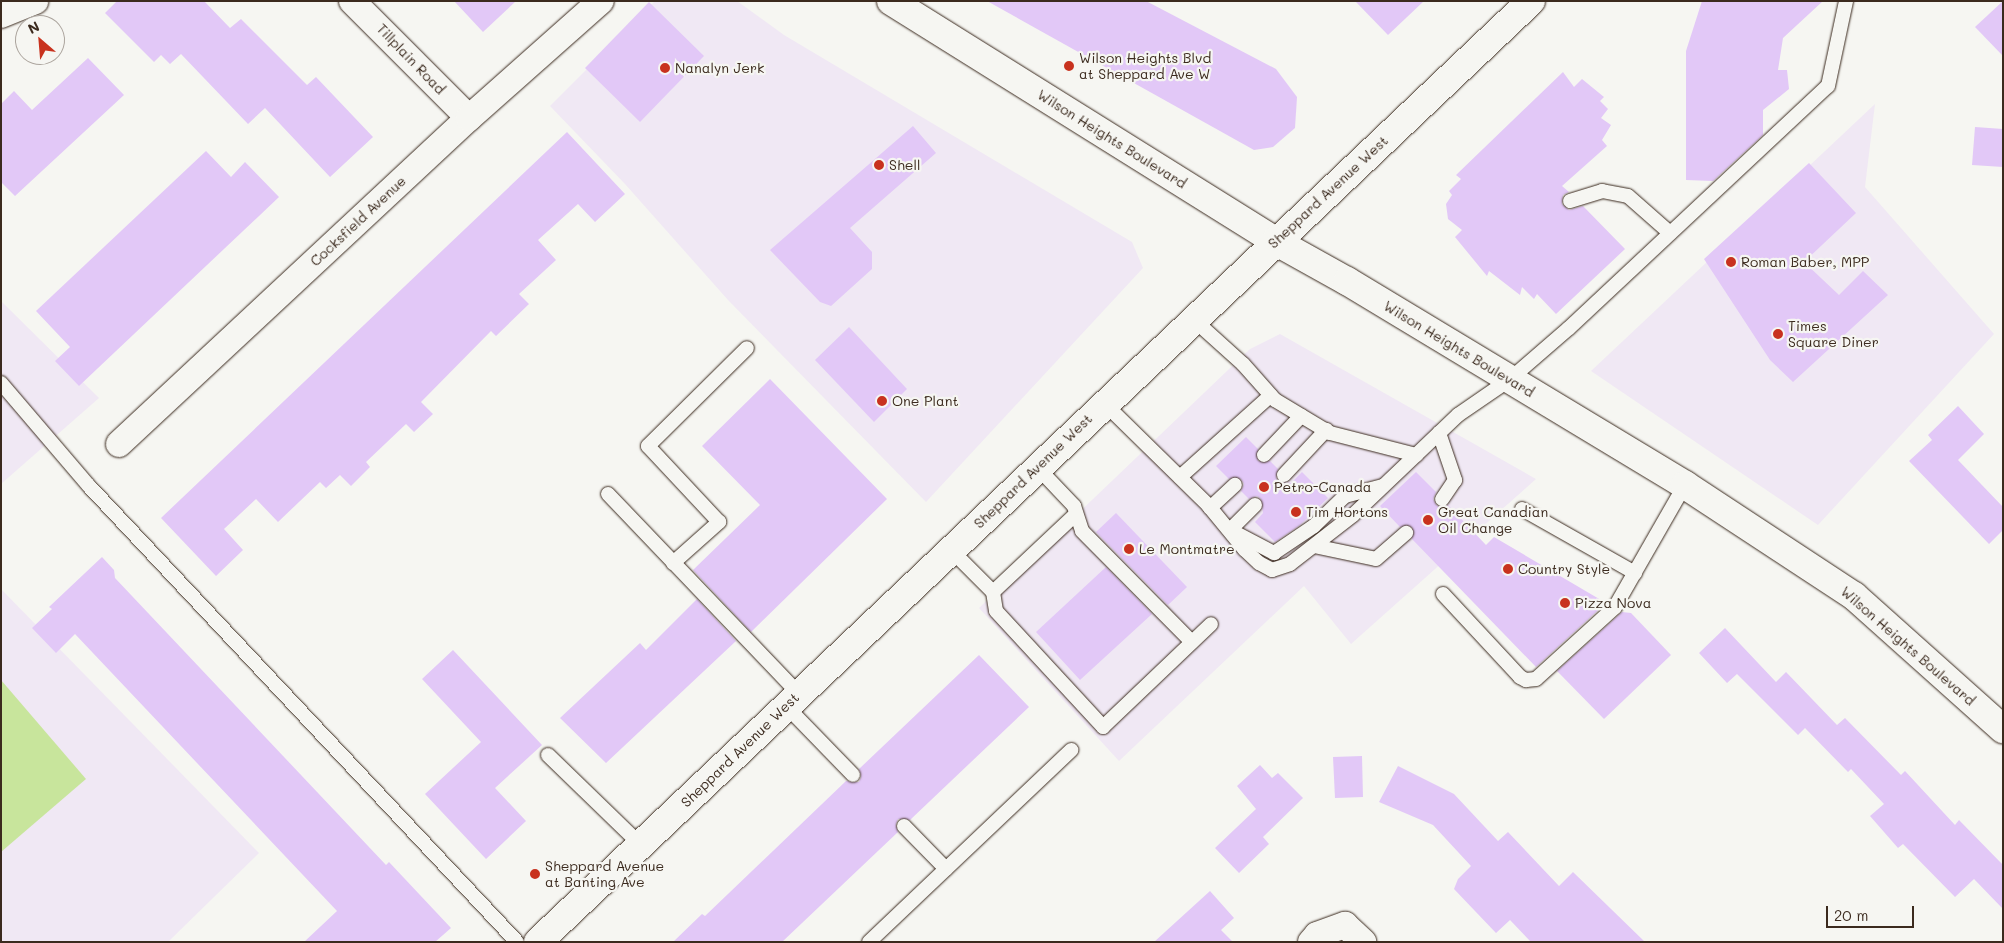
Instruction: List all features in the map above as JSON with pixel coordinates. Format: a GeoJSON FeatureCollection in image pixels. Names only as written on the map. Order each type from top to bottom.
{"type":"FeatureCollection","features":[{"type":"Feature","properties":{"kind":"main road","name":"Wilson Heights Boulevard"},"geometry":{"type":"LineString","coordinates":[[891,1],[1275,241],[1347,281],[1686,486],[1854,596],[2003,729]]}},
{"type":"Feature","properties":{"kind":"main road","name":"Sheppard Avenue West"},"geometry":{"type":"LineString","coordinates":[[538,942],[1526,3]]}},
{"type":"Feature","properties":{"kind":"street"},"geometry":{"type":"LineString","coordinates":[[1,15],[35,1]]}},
{"type":"Feature","properties":{"kind":"street","name":"Tillplain Road"},"geometry":{"type":"LineString","coordinates":[[352,1],[469,118]]}},
{"type":"Feature","properties":{"kind":"street","name":"Cocksfield Avenue"},"geometry":{"type":"LineString","coordinates":[[119,444],[469,118],[601,1]]}},
{"type":"Feature","properties":{"kind":"street"},"geometry":{"type":"LineString","coordinates":[[1311,942],[1318,935],[1344,926],[1363,942]]}},
{"type":"Feature","properties":{"kind":"lane"},"geometry":{"type":"LineString","coordinates":[[1104,404],[1210,508],[1245,550],[1272,570],[1290,564],[1314,546],[1384,485],[1458,415],[1509,380],[1664,242],[1670,233],[1828,86],[1846,1]]}},
{"type":"Feature","properties":{"kind":"lane"},"geometry":{"type":"LineString","coordinates":[[1570,201],[1602,191],[1628,196],[1670,233]]}},
{"type":"Feature","properties":{"kind":"lane"},"geometry":{"type":"LineString","coordinates":[[1193,318],[1271,395],[1301,416],[1326,430],[1416,455]]}},
{"type":"Feature","properties":{"kind":"lane"},"geometry":{"type":"LineString","coordinates":[[673,563],[719,522],[648,446],[747,348]]}},
{"type":"Feature","properties":{"kind":"lane"},"geometry":{"type":"LineString","coordinates":[[1,383],[89,486],[517,942]]}},
{"type":"Feature","properties":{"kind":"lane"},"geometry":{"type":"LineString","coordinates":[[1180,477],[1271,395]]}},
{"type":"Feature","properties":{"kind":"lane"},"geometry":{"type":"LineString","coordinates":[[1264,455],[1301,416]]}},
{"type":"Feature","properties":{"kind":"lane"},"geometry":{"type":"LineString","coordinates":[[1284,475],[1326,430]]}},
{"type":"Feature","properties":{"kind":"lane"},"geometry":{"type":"LineString","coordinates":[[1439,433],[1455,480],[1442,499]]}},
{"type":"Feature","properties":{"kind":"lane"},"geometry":{"type":"LineString","coordinates":[[1037,467],[1074,506],[1082,531],[1192,642]]}},
{"type":"Feature","properties":{"kind":"lane"},"geometry":{"type":"LineString","coordinates":[[1210,508],[1234,485]]}},
{"type":"Feature","properties":{"kind":"lane"},"geometry":{"type":"LineString","coordinates":[[1230,530],[1274,553],[1314,526],[1346,496],[1384,485]]}},
{"type":"Feature","properties":{"kind":"lane"},"geometry":{"type":"LineString","coordinates":[[1444,594],[1520,677],[1531,680],[1541,676],[1615,607],[1686,486]]}},
{"type":"Feature","properties":{"kind":"lane"},"geometry":{"type":"LineString","coordinates":[[608,494],[673,563],[792,699],[853,775]]}},
{"type":"Feature","properties":{"kind":"lane"},"geometry":{"type":"LineString","coordinates":[[1230,530],[1255,506]]}},
{"type":"Feature","properties":{"kind":"lane"},"geometry":{"type":"LineString","coordinates":[[1522,509],[1635,573]]}},
{"type":"Feature","properties":{"kind":"lane"},"geometry":{"type":"LineString","coordinates":[[993,592],[1076,514]]}},
{"type":"Feature","properties":{"kind":"lane"},"geometry":{"type":"LineString","coordinates":[[1314,546],[1376,559],[1406,533]]}},
{"type":"Feature","properties":{"kind":"lane"},"geometry":{"type":"LineString","coordinates":[[950,550],[993,592],[996,611],[1103,727],[1211,624]]}},
{"type":"Feature","properties":{"kind":"lane"},"geometry":{"type":"LineString","coordinates":[[869,942],[1071,750]]}},
{"type":"Feature","properties":{"kind":"lane"},"geometry":{"type":"LineString","coordinates":[[548,756],[641,845]]}},
{"type":"Feature","properties":{"kind":"lane"},"geometry":{"type":"LineString","coordinates":[[904,826],[946,869]]}},
{"type":"Feature","properties":{"kind":"shaded area"},"geometry":{"type":"Polygon","coordinates":[[[655,1],[737,1],[784,35],[1132,242],[1143,268],[926,502],[728,300],[625,184],[550,106],[655,1]]]}},
{"type":"Feature","properties":{"kind":"shaded area"},"geometry":{"type":"Polygon","coordinates":[[[1875,104],[1865,187],[1994,334],[1818,525],[1591,371],[1875,104]]]}},
{"type":"Feature","properties":{"kind":"shaded area"},"geometry":{"type":"Polygon","coordinates":[[[1,301],[99,398],[1,484],[1,301]]]}},
{"type":"Feature","properties":{"kind":"shaded area"},"geometry":{"type":"Polygon","coordinates":[[[1280,334],[1536,479],[1351,644],[1304,586],[1119,761],[979,608],[1250,349],[1280,334]]]}},
{"type":"Feature","properties":{"kind":"shaded area"},"geometry":{"type":"Polygon","coordinates":[[[1,589],[259,853],[168,942],[1,942],[1,589]]]}},
{"type":"Feature","properties":{"kind":"green space"},"geometry":{"type":"Polygon","coordinates":[[[1,680],[86,779],[1,852],[1,680]]]}},
{"type":"Feature","properties":{"kind":"building"},"geometry":{"type":"Polygon","coordinates":[[[117,1],[204,1],[230,28],[241,19],[307,85],[316,77],[373,137],[330,177],[265,108],[248,124],[181,54],[170,64],[161,55],[154,62],[105,13],[117,1]]]}},
{"type":"Feature","properties":{"kind":"building"},"geometry":{"type":"Polygon","coordinates":[[[454,1],[516,1],[483,32],[454,1]]]}},
{"type":"Feature","properties":{"kind":"building"},"geometry":{"type":"Polygon","coordinates":[[[987,1],[1146,1],[1276,69],[1297,97],[1295,128],[1273,147],[1254,150],[987,1]]]}},
{"type":"Feature","properties":{"kind":"building"},"geometry":{"type":"Polygon","coordinates":[[[1355,1],[1424,1],[1388,35],[1355,1]]]}},
{"type":"Feature","properties":{"kind":"building"},"geometry":{"type":"Polygon","coordinates":[[[1702,1],[1823,1],[1783,38],[1778,70],[1787,70],[1789,89],[1763,110],[1763,135],[1713,181],[1686,180],[1686,51],[1702,1]]]}},
{"type":"Feature","properties":{"kind":"building"},"geometry":{"type":"Polygon","coordinates":[[[2003,1],[2003,56],[1975,27],[2003,1]]]}},
{"type":"Feature","properties":{"kind":"building"},"geometry":{"type":"Polygon","coordinates":[[[649,2],[704,56],[640,122],[585,68],[649,2]]]}},
{"type":"Feature","properties":{"kind":"building"},"geometry":{"type":"Polygon","coordinates":[[[88,58],[124,95],[15,196],[1,182],[1,104],[14,91],[32,110],[88,58]]]}},
{"type":"Feature","properties":{"kind":"building"},"geometry":{"type":"Polygon","coordinates":[[[1563,72],[1574,87],[1582,79],[1604,97],[1600,101],[1608,109],[1601,118],[1611,125],[1602,140],[1607,146],[1562,186],[1569,192],[1563,195],[1562,204],[1569,210],[1583,206],[1625,249],[1556,314],[1537,294],[1534,299],[1522,287],[1520,295],[1489,271],[1487,276],[1455,237],[1462,230],[1448,219],[1446,204],[1452,195],[1449,191],[1461,179],[1456,175],[1563,72]]]}},
{"type":"Feature","properties":{"kind":"building"},"geometry":{"type":"Polygon","coordinates":[[[913,126],[936,153],[850,228],[872,252],[872,269],[831,306],[820,302],[770,250],[913,126]]]}},
{"type":"Feature","properties":{"kind":"building"},"geometry":{"type":"Polygon","coordinates":[[[1975,127],[2003,129],[2003,167],[1972,165],[1975,127]]]}},
{"type":"Feature","properties":{"kind":"building"},"geometry":{"type":"Polygon","coordinates":[[[567,132],[625,194],[595,222],[578,204],[538,240],[556,260],[519,294],[529,304],[496,336],[491,331],[421,402],[433,414],[414,432],[406,424],[366,462],[370,467],[351,486],[340,475],[326,488],[320,482],[278,522],[256,499],[224,529],[243,550],[216,576],[161,518],[567,132]]]}},
{"type":"Feature","properties":{"kind":"building"},"geometry":{"type":"Polygon","coordinates":[[[206,151],[231,177],[245,162],[279,197],[79,386],[55,361],[70,347],[36,311],[206,151]]]}},
{"type":"Feature","properties":{"kind":"building"},"geometry":{"type":"Polygon","coordinates":[[[1809,163],[1856,213],[1804,262],[1839,295],[1863,271],[1888,295],[1793,382],[1770,360],[1704,259],[1809,163]]]}},
{"type":"Feature","properties":{"kind":"building"},"geometry":{"type":"Polygon","coordinates":[[[849,327],[907,389],[874,422],[815,360],[849,327]]]}},
{"type":"Feature","properties":{"kind":"building"},"geometry":{"type":"Polygon","coordinates":[[[770,379],[887,499],[751,632],[693,570],[760,505],[702,446],[770,379]]]}},
{"type":"Feature","properties":{"kind":"building"},"geometry":{"type":"Polygon","coordinates":[[[1958,406],[1984,434],[1958,460],[2003,507],[2003,530],[1989,544],[1909,461],[1932,440],[1928,435],[1958,406]]]}},
{"type":"Feature","properties":{"kind":"building"},"geometry":{"type":"Polygon","coordinates":[[[1246,437],[1258,449],[1258,461],[1270,461],[1278,469],[1276,477],[1278,482],[1291,483],[1302,472],[1328,498],[1300,525],[1275,542],[1255,522],[1263,513],[1261,499],[1257,496],[1249,499],[1241,491],[1244,484],[1241,479],[1229,479],[1216,466],[1246,437]]]}},
{"type":"Feature","properties":{"kind":"building"},"geometry":{"type":"Polygon","coordinates":[[[1416,472],[1436,492],[1433,499],[1437,506],[1448,505],[1486,545],[1494,537],[1606,603],[1536,667],[1412,539],[1412,527],[1400,527],[1380,506],[1416,472]]]}},
{"type":"Feature","properties":{"kind":"building"},"geometry":{"type":"Polygon","coordinates":[[[1116,513],[1187,587],[1168,605],[1096,532],[1116,513]]]}},
{"type":"Feature","properties":{"kind":"building"},"geometry":{"type":"Polygon","coordinates":[[[102,557],[114,570],[115,578],[386,865],[389,862],[451,928],[435,942],[304,942],[337,911],[75,634],[56,653],[32,628],[52,609],[49,607],[102,557]]]}},
{"type":"Feature","properties":{"kind":"building"},"geometry":{"type":"Polygon","coordinates":[[[1106,567],[1152,614],[1080,680],[1036,632],[1106,567]]]}},
{"type":"Feature","properties":{"kind":"building"},"geometry":{"type":"Polygon","coordinates":[[[697,599],[736,641],[606,763],[560,718],[640,643],[646,650],[697,599]]]}},
{"type":"Feature","properties":{"kind":"building"},"geometry":{"type":"Polygon","coordinates":[[[1622,612],[1631,613],[1671,655],[1604,719],[1557,671],[1622,612]]]}},
{"type":"Feature","properties":{"kind":"building"},"geometry":{"type":"Polygon","coordinates":[[[1725,628],[1776,682],[1786,672],[1837,725],[1845,718],[1901,775],[1905,771],[1955,825],[1959,820],[2003,865],[2003,909],[1974,879],[1955,897],[1903,844],[1898,848],[1870,816],[1884,804],[1851,769],[1848,772],[1805,728],[1798,735],[1737,674],[1727,683],[1699,653],[1725,628]]]}},
{"type":"Feature","properties":{"kind":"building"},"geometry":{"type":"Polygon","coordinates":[[[453,650],[542,745],[495,788],[526,821],[486,859],[425,794],[481,742],[422,679],[453,650]]]}},
{"type":"Feature","properties":{"kind":"building"},"geometry":{"type":"Polygon","coordinates":[[[979,655],[1029,707],[910,820],[898,819],[896,824],[898,832],[782,942],[673,942],[702,914],[705,916],[846,781],[859,782],[861,777],[859,769],[979,655]]]}},
{"type":"Feature","properties":{"kind":"building"},"geometry":{"type":"Polygon","coordinates":[[[1362,756],[1363,797],[1335,798],[1333,757],[1362,756]]]}},
{"type":"Feature","properties":{"kind":"building"},"geometry":{"type":"Polygon","coordinates":[[[1260,765],[1272,778],[1278,773],[1303,798],[1263,837],[1269,844],[1239,873],[1215,848],[1256,809],[1237,786],[1260,765]]]}},
{"type":"Feature","properties":{"kind":"building"},"geometry":{"type":"Polygon","coordinates":[[[1398,766],[1454,794],[1498,841],[1508,832],[1559,886],[1573,872],[1645,942],[1531,942],[1510,920],[1496,933],[1454,889],[1458,879],[1471,866],[1433,825],[1379,802],[1398,766]]]}},
{"type":"Feature","properties":{"kind":"building"},"geometry":{"type":"Polygon","coordinates":[[[1210,891],[1234,918],[1221,930],[1233,942],[1154,942],[1210,891]]]}},
{"type":"Feature","properties":{"kind":"place","name":"Wilson Heights Blvd at Sheppard Ave W"},"geometry":{"type":"Point","coordinates":[1069,66]}},
{"type":"Feature","properties":{"kind":"place","name":"Nanalyn Jerk"},"geometry":{"type":"Point","coordinates":[665,68]}},
{"type":"Feature","properties":{"kind":"place","name":"Shell"},"geometry":{"type":"Point","coordinates":[879,165]}},
{"type":"Feature","properties":{"kind":"place","name":"Roman Baber, MPP"},"geometry":{"type":"Point","coordinates":[1731,262]}},
{"type":"Feature","properties":{"kind":"place","name":"Times Square Diner"},"geometry":{"type":"Point","coordinates":[1778,334]}},
{"type":"Feature","properties":{"kind":"place","name":"One Plant"},"geometry":{"type":"Point","coordinates":[882,401]}},
{"type":"Feature","properties":{"kind":"place","name":"Petro-Canada"},"geometry":{"type":"Point","coordinates":[1264,487]}},
{"type":"Feature","properties":{"kind":"place","name":"Tim Hortons"},"geometry":{"type":"Point","coordinates":[1296,512]}},
{"type":"Feature","properties":{"kind":"place","name":"Great Canadian Oil Change"},"geometry":{"type":"Point","coordinates":[1428,520]}},
{"type":"Feature","properties":{"kind":"place","name":"Le Montmatre"},"geometry":{"type":"Point","coordinates":[1129,549]}},
{"type":"Feature","properties":{"kind":"place","name":"Country Style"},"geometry":{"type":"Point","coordinates":[1508,569]}},
{"type":"Feature","properties":{"kind":"place","name":"Pizza Nova"},"geometry":{"type":"Point","coordinates":[1565,603]}},
{"type":"Feature","properties":{"kind":"place","name":"Sheppard Avenue at Banting Ave"},"geometry":{"type":"Point","coordinates":[535,874]}}]}
